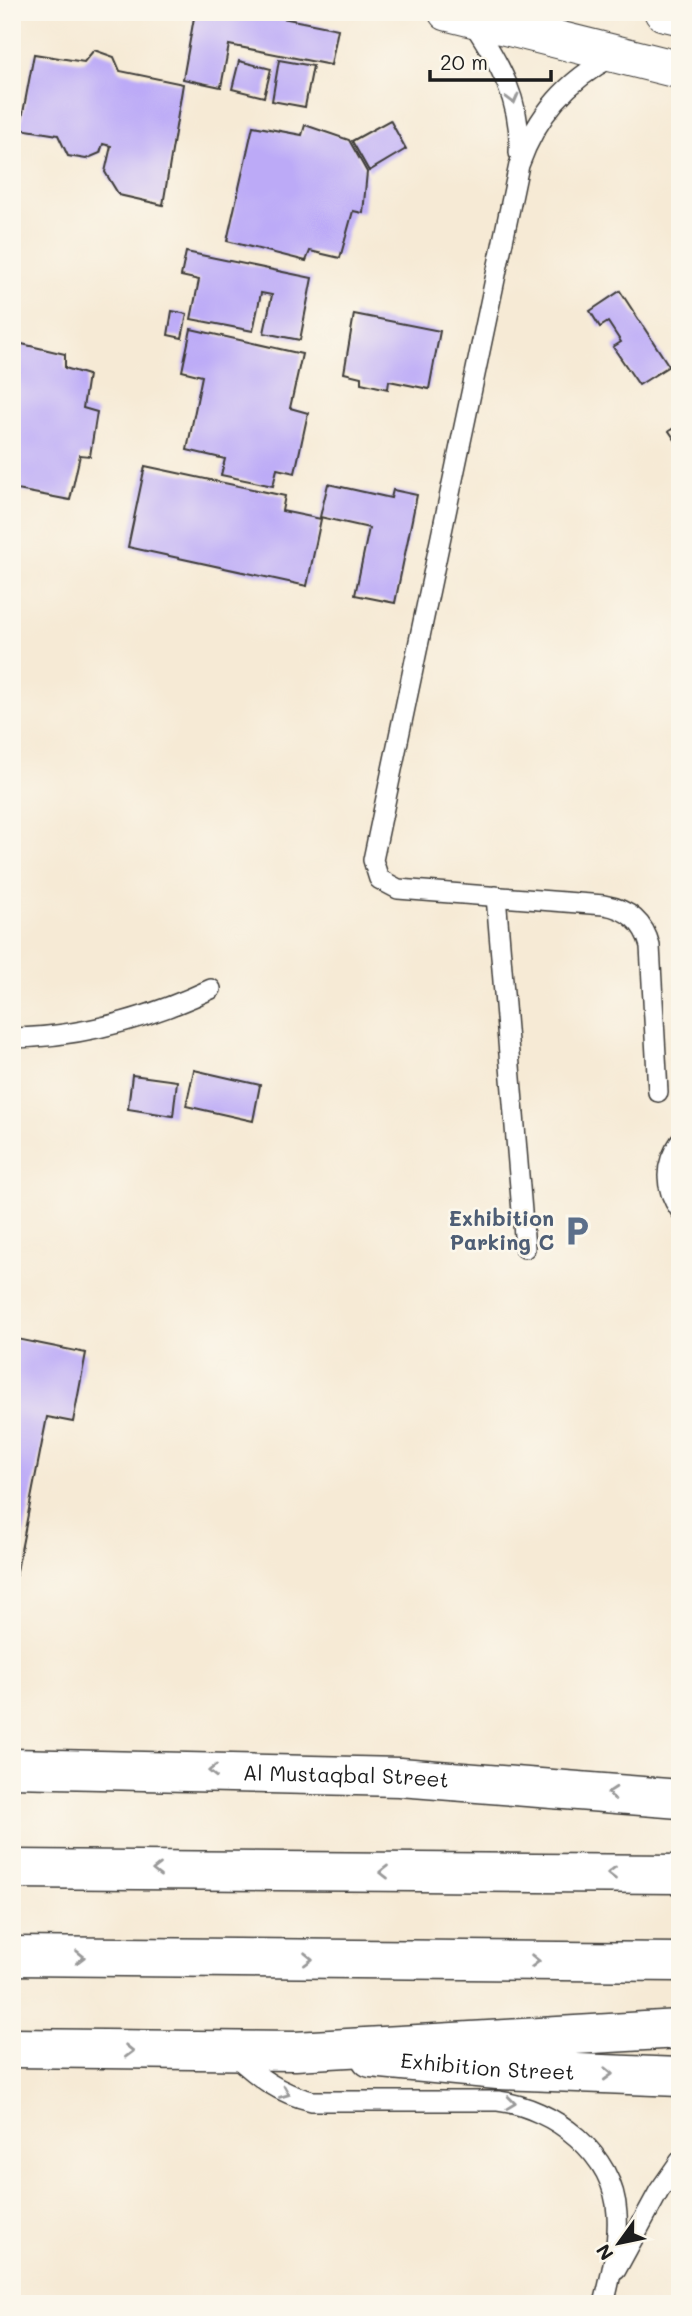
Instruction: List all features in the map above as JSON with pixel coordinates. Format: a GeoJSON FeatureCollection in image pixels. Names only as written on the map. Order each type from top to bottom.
{"type":"FeatureCollection","features":[{"type":"Feature","properties":{"kind":"main road","name":"Al Mustaqbal Street"},"geometry":{"type":"LineString","coordinates":[[12,1768],[400,1777],[680,1799]]}},
{"type":"Feature","properties":{"kind":"main road"},"geometry":{"type":"LineString","coordinates":[[12,1870],[680,1874]]}},
{"type":"Feature","properties":{"kind":"main road"},"geometry":{"type":"LineString","coordinates":[[12,1956],[680,1962]]}},
{"type":"Feature","properties":{"kind":"main road"},"geometry":{"type":"LineString","coordinates":[[12,2048],[295,2051],[680,2029]]}},
{"type":"Feature","properties":{"kind":"main road","name":"Exhibition Street"},"geometry":{"type":"LineString","coordinates":[[295,2051],[498,2070],[680,2077]]}},
{"type":"Feature","properties":{"kind":"street"},"geometry":{"type":"LineString","coordinates":[[663,12],[680,16]]}},
{"type":"Feature","properties":{"kind":"street"},"geometry":{"type":"LineString","coordinates":[[459,15],[680,70]]}},
{"type":"Feature","properties":{"kind":"lane"},"geometry":{"type":"LineString","coordinates":[[459,15],[510,88],[520,139],[519,165]]}},
{"type":"Feature","properties":{"kind":"lane"},"geometry":{"type":"LineString","coordinates":[[617,55],[594,66],[555,99],[528,141],[519,165],[373,860],[374,870],[387,886],[617,907],[639,922],[650,946],[658,1092]]}},
{"type":"Feature","properties":{"kind":"lane"},"geometry":{"type":"LineString","coordinates":[[496,896],[525,1248]]}},
{"type":"Feature","properties":{"kind":"lane"},"geometry":{"type":"LineString","coordinates":[[12,1038],[97,1030],[174,1006],[211,989]]}},
{"type":"Feature","properties":{"kind":"lane"},"geometry":{"type":"LineString","coordinates":[[680,1142],[671,1154],[667,1170],[668,1185],[680,1210]]}},
{"type":"Feature","properties":{"kind":"lane"},"geometry":{"type":"LineString","coordinates":[[12,2066],[80,2050]]}},
{"type":"Feature","properties":{"kind":"lane"},"geometry":{"type":"LineString","coordinates":[[231,2052],[267,2085],[288,2095],[312,2101],[498,2101],[523,2104],[546,2114],[585,2146],[611,2189],[617,2214],[610,2280],[604,2304]]}},
{"type":"Feature","properties":{"kind":"lane"},"geometry":{"type":"LineString","coordinates":[[610,2280],[653,2202],[680,2161]]}},
{"type":"Feature","properties":{"kind":"building"},"geometry":{"type":"Polygon","coordinates":[[[195,12],[252,12],[338,29],[331,65],[229,45],[221,87],[183,79],[195,12]]]}},
{"type":"Feature","properties":{"kind":"building"},"geometry":{"type":"Polygon","coordinates":[[[94,50],[114,57],[120,71],[183,84],[163,205],[119,195],[105,172],[111,146],[103,144],[100,153],[86,159],[68,156],[58,135],[20,129],[34,54],[84,62],[94,50]]]}},
{"type":"Feature","properties":{"kind":"building"},"geometry":{"type":"Polygon","coordinates":[[[279,60],[313,66],[305,107],[272,101],[279,60]]]}},
{"type":"Feature","properties":{"kind":"building"},"geometry":{"type":"Polygon","coordinates":[[[239,61],[271,69],[264,97],[232,89],[239,61]]]}},
{"type":"Feature","properties":{"kind":"building"},"geometry":{"type":"Polygon","coordinates":[[[390,120],[406,149],[369,171],[352,141],[390,120]]]}},
{"type":"Feature","properties":{"kind":"building"},"geometry":{"type":"Polygon","coordinates":[[[305,125],[349,140],[367,172],[363,213],[353,211],[340,258],[310,251],[306,261],[227,241],[253,126],[302,135],[305,125]]]}},
{"type":"Feature","properties":{"kind":"building"},"geometry":{"type":"Polygon","coordinates":[[[186,252],[312,278],[300,340],[264,333],[272,295],[261,293],[253,331],[191,319],[199,280],[181,276],[186,252]]]}},
{"type":"Feature","properties":{"kind":"building"},"geometry":{"type":"Polygon","coordinates":[[[620,291],[669,366],[639,385],[613,347],[621,342],[608,322],[600,327],[590,311],[620,291]]]}},
{"type":"Feature","properties":{"kind":"building"},"geometry":{"type":"Polygon","coordinates":[[[172,311],[187,314],[182,338],[168,335],[172,311]]]}},
{"type":"Feature","properties":{"kind":"building"},"geometry":{"type":"Polygon","coordinates":[[[354,314],[440,331],[429,389],[389,381],[388,389],[361,383],[361,377],[344,373],[354,314]]]}},
{"type":"Feature","properties":{"kind":"building"},"geometry":{"type":"Polygon","coordinates":[[[191,329],[302,354],[290,408],[308,413],[295,473],[277,469],[273,486],[221,475],[225,459],[187,450],[202,376],[182,371],[191,329]]]}},
{"type":"Feature","properties":{"kind":"building"},"geometry":{"type":"Polygon","coordinates":[[[12,335],[22,344],[65,354],[65,368],[88,375],[83,408],[97,412],[90,456],[80,455],[70,500],[12,489],[12,335]]]}},
{"type":"Feature","properties":{"kind":"building"},"geometry":{"type":"Polygon","coordinates":[[[680,424],[680,447],[669,431],[680,424]]]}},
{"type":"Feature","properties":{"kind":"building"},"geometry":{"type":"Polygon","coordinates":[[[145,466],[285,496],[282,511],[321,519],[307,586],[128,547],[145,466]]]}},
{"type":"Feature","properties":{"kind":"building"},"geometry":{"type":"Polygon","coordinates":[[[328,484],[391,498],[393,490],[417,495],[395,603],[355,595],[369,528],[320,517],[328,484]]]}},
{"type":"Feature","properties":{"kind":"building"},"geometry":{"type":"Polygon","coordinates":[[[194,1070],[260,1085],[253,1121],[186,1106],[194,1070]]]}},
{"type":"Feature","properties":{"kind":"building"},"geometry":{"type":"Polygon","coordinates":[[[132,1075],[177,1081],[173,1116],[128,1109],[132,1075]]]}},
{"type":"Feature","properties":{"kind":"building"},"geometry":{"type":"Polygon","coordinates":[[[12,1338],[86,1353],[73,1422],[47,1417],[15,1581],[12,1580],[12,1338]]]}},
{"type":"Feature","properties":{"kind":"place","name":"Exhibition Parking C"},"geometry":{"type":"Point","coordinates":[577,1231]}}]}
